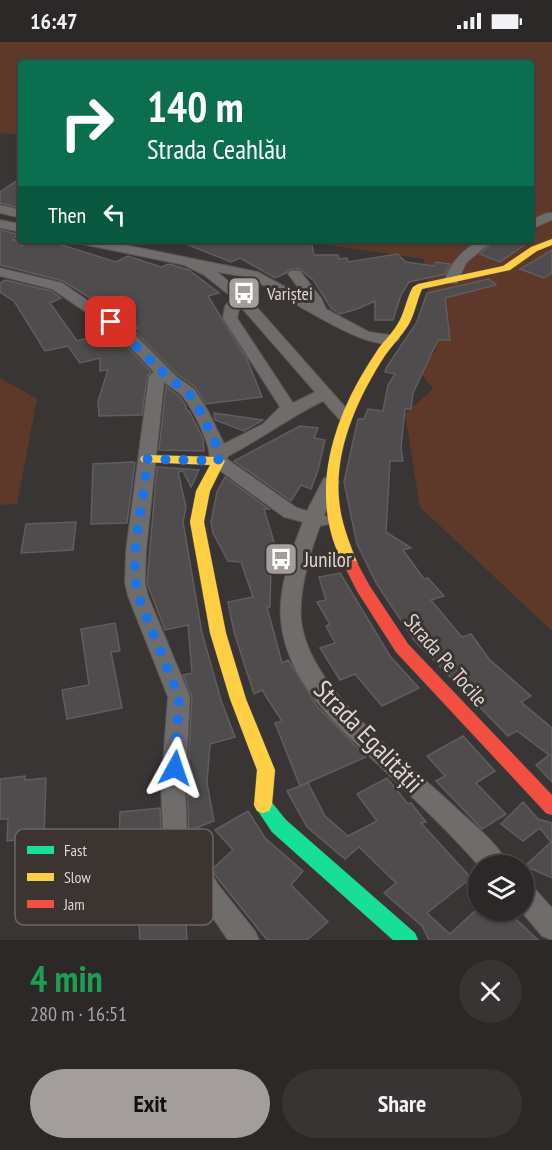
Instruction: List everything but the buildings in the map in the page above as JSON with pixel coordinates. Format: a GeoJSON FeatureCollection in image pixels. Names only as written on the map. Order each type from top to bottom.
{"type":"FeatureCollection","features":[{"type":"Feature","properties":{"kind":"street"},"geometry":{"type":"LineString","coordinates":[[0,209],[18,213]]}},
{"type":"Feature","properties":{"kind":"street"},"geometry":{"type":"LineString","coordinates":[[534,224],[551,216]]}},
{"type":"Feature","properties":{"kind":"street"},"geometry":{"type":"LineString","coordinates":[[0,224],[18,227]]}},
{"type":"Feature","properties":{"kind":"street"},"geometry":{"type":"LineString","coordinates":[[483,243],[464,256],[454,267],[452,280],[506,268],[534,249],[552,242]]}},
{"type":"Feature","properties":{"kind":"street"},"geometry":{"type":"LineString","coordinates":[[96,243],[253,275],[365,336],[392,339]]}},
{"type":"Feature","properties":{"kind":"street"},"geometry":{"type":"LineString","coordinates":[[188,262],[209,272],[242,299],[345,416]]}},
{"type":"Feature","properties":{"kind":"street"},"geometry":{"type":"LineString","coordinates":[[0,272],[57,286],[123,332],[171,380],[188,392],[200,411],[219,457],[291,513],[338,522]]}},
{"type":"Feature","properties":{"kind":"street"},"geometry":{"type":"LineString","coordinates":[[295,274],[316,301],[320,312]]}},
{"type":"Feature","properties":{"kind":"street","name":"Strada Pe Tocile"},"geometry":{"type":"LineString","coordinates":[[452,280],[418,287],[414,291],[408,316],[381,353],[345,416],[330,482],[342,545],[362,587],[402,648],[552,807]]}},
{"type":"Feature","properties":{"kind":"street"},"geometry":{"type":"LineString","coordinates":[[242,299],[233,303],[230,318],[288,407],[286,413]]}},
{"type":"Feature","properties":{"kind":"street"},"geometry":{"type":"LineString","coordinates":[[158,376],[139,518],[135,583],[138,596],[179,697],[173,788],[175,829]]}},
{"type":"Feature","properties":{"kind":"street"},"geometry":{"type":"LineString","coordinates":[[147,459],[219,457],[270,426],[286,413],[325,393]]}},
{"type":"Feature","properties":{"kind":"street"},"geometry":{"type":"LineString","coordinates":[[219,457],[203,490],[197,522],[218,633],[238,699],[266,770],[263,805],[279,826],[408,940]]}},
{"type":"Feature","properties":{"kind":"street","name":"Strada Egalității"},"geometry":{"type":"LineString","coordinates":[[330,482],[303,540],[291,619],[297,647],[314,681],[340,713],[486,855]]}},
{"type":"Feature","properties":{"kind":"street"},"geometry":{"type":"LineString","coordinates":[[213,899],[245,940]]}},
{"type":"Feature","properties":{"kind":"street"},"geometry":{"type":"LineString","coordinates":[[534,907],[552,927]]}},
{"type":"Feature","properties":{"kind":"shaded area"},"geometry":{"type":"Polygon","coordinates":[[[0,42],[552,42],[552,631],[420,507],[405,414],[433,389],[419,370],[436,351],[424,259],[315,243],[534,243],[534,60],[18,60],[18,135],[0,133],[0,42]]]}},
{"type":"Feature","properties":{"kind":"shaded area"},"geometry":{"type":"Polygon","coordinates":[[[0,378],[37,399],[17,504],[0,505],[0,378]]]}},
{"type":"Feature","properties":{"kind":"traffic: fast"},"geometry":{"type":"LineString","coordinates":[[263,805],[279,826],[408,940]]}},
{"type":"Feature","properties":{"kind":"traffic: slow"},"geometry":{"type":"LineString","coordinates":[[351,565],[333,508],[332,481],[341,431],[380,354],[403,325],[418,287],[506,268],[534,249],[552,242]]}},
{"type":"Feature","properties":{"kind":"traffic: slow"},"geometry":{"type":"LineString","coordinates":[[147,459],[218,461],[203,491],[197,522],[218,633],[238,699],[266,770],[263,805]]}},
{"type":"Feature","properties":{"kind":"traffic: jam"},"geometry":{"type":"LineString","coordinates":[[351,565],[362,587],[402,648],[552,807]]}},
{"type":"Feature","properties":{"kind":"place","name":"Variștei"},"geometry":{"type":"Point","coordinates":[244,293]}},
{"type":"Feature","properties":{"kind":"place","name":"Junilor"},"geometry":{"type":"Point","coordinates":[281,559]}},
{"type":"Feature","properties":{"kind":"route"},"geometry":{"type":"LineString","coordinates":[[111,322],[171,380],[188,392],[200,411],[220,453],[218,461],[147,459],[140,507],[135,583],[138,596],[179,697],[175,768]]}}]}
